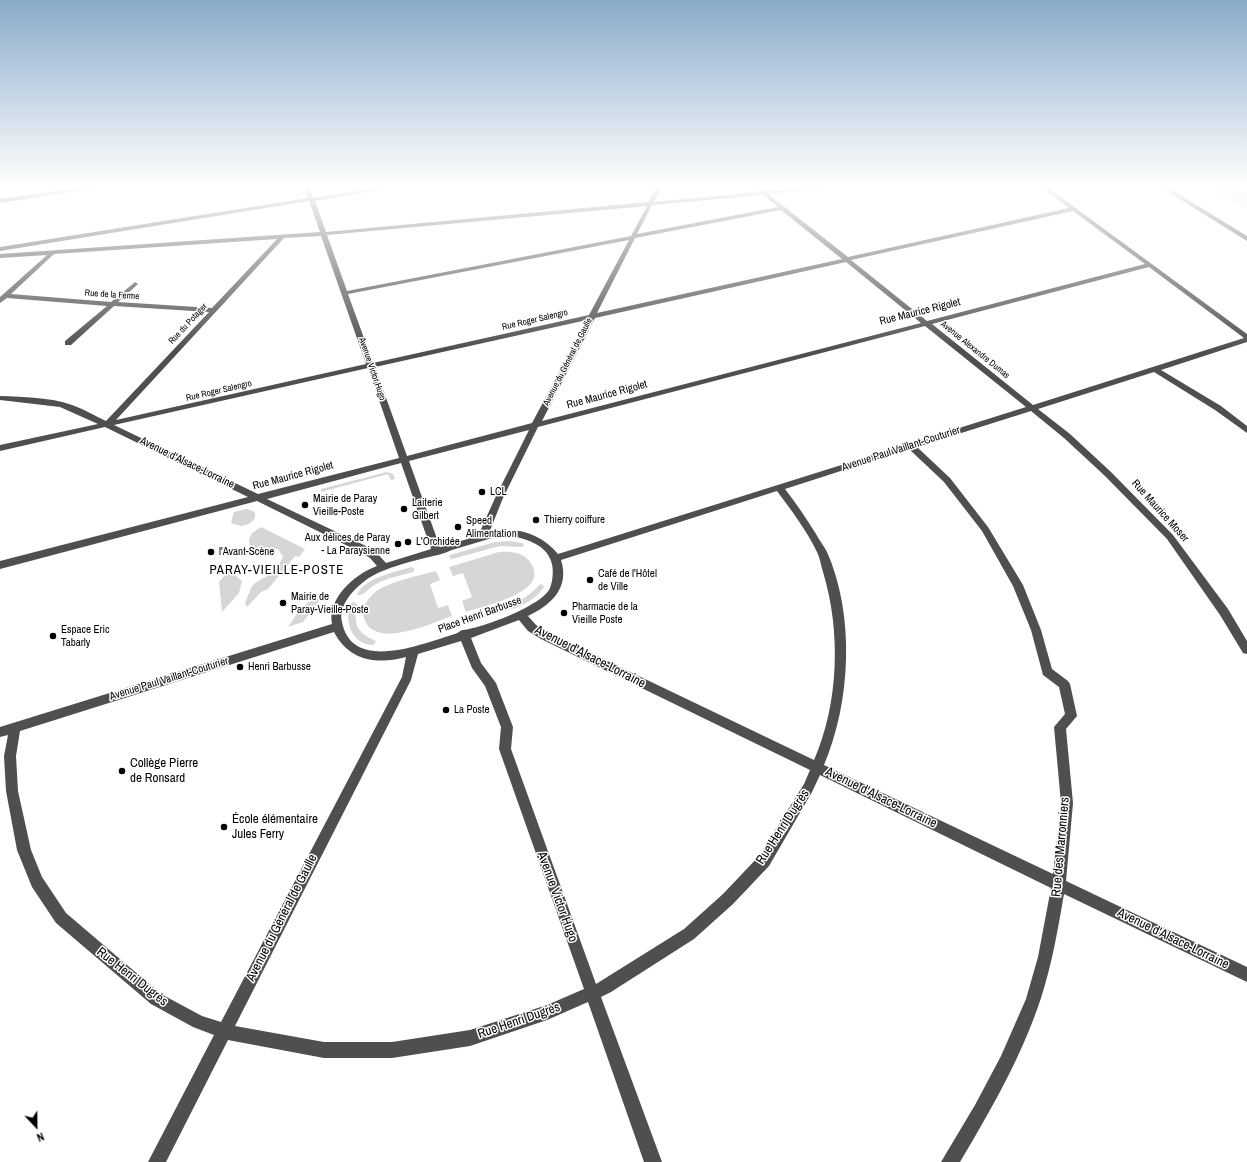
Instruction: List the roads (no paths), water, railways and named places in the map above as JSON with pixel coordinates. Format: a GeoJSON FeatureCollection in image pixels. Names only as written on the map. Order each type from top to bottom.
{"type":"FeatureCollection","features":[{"type":"Feature","properties":{"kind":"street"},"geometry":{"type":"LineString","coordinates":[[0,249],[49,241]]}},
{"type":"Feature","properties":{"kind":"street"},"geometry":{"type":"LineString","coordinates":[[1,256],[217,241]]}},
{"type":"Feature","properties":{"kind":"street","name":"Rue du Potager"},"geometry":{"type":"LineString","coordinates":[[108,425],[278,241]]}},
{"type":"Feature","properties":{"kind":"street","name":"Avenue Victor Hugo"},"geometry":{"type":"LineString","coordinates":[[327,241],[437,552]]}},
{"type":"Feature","properties":{"kind":"street"},"geometry":{"type":"LineString","coordinates":[[345,293],[615,241]]}},
{"type":"Feature","properties":{"kind":"street","name":"Avenue du Général de Gaulle"},"geometry":{"type":"LineString","coordinates":[[481,538],[535,426],[630,241]]}},
{"type":"Feature","properties":{"kind":"street","name":"Avenue Alexandre Dumas"},"geometry":{"type":"LineString","coordinates":[[824,241],[1032,408]]}},
{"type":"Feature","properties":{"kind":"street","name":"Rue Roger Salengro"},"geometry":{"type":"LineString","coordinates":[[0,448],[927,241]]}},
{"type":"Feature","properties":{"kind":"street"},"geometry":{"type":"LineString","coordinates":[[1117,241],[1247,337]]}},
{"type":"Feature","properties":{"kind":"street"},"geometry":{"type":"LineString","coordinates":[[0,301],[8,296],[53,252]]}},
{"type":"Feature","properties":{"kind":"street","name":"Rue Maurice Rigolet"},"geometry":{"type":"LineString","coordinates":[[0,565],[1150,266]]}},
{"type":"Feature","properties":{"kind":"street"},"geometry":{"type":"LineString","coordinates":[[68,343],[135,284]]}},
{"type":"Feature","properties":{"kind":"street","name":"Rue de la Ferme"},"geometry":{"type":"LineString","coordinates":[[8,296],[215,310]]}},
{"type":"Feature","properties":{"kind":"street","name":"Avenue Paul Vaillant-Couturier"},"geometry":{"type":"LineString","coordinates":[[555,558],[1247,340]]}},
{"type":"Feature","properties":{"kind":"street"},"geometry":{"type":"LineString","coordinates":[[1155,369],[1218,408],[1247,430]]}},
{"type":"Feature","properties":{"kind":"street","name":"Avenue d'Alsace-Lorraine"},"geometry":{"type":"LineString","coordinates":[[0,398],[56,403],[70,407],[362,549],[373,555],[384,567]]}},
{"type":"Feature","properties":{"kind":"street","name":"Rue Maurice Moser"},"geometry":{"type":"LineString","coordinates":[[1032,408],[1067,436],[1108,474],[1170,537],[1224,612],[1247,650]]}},
{"type":"Feature","properties":{"kind":"street","name":"Rue des Marronniers"},"geometry":{"type":"LineString","coordinates":[[911,446],[947,480],[985,529],[1018,585],[1036,630],[1047,672],[1064,684],[1071,716],[1060,727],[1067,802],[1059,884],[1045,957],[1024,1024],[995,1086],[950,1162]]}},
{"type":"Feature","properties":{"kind":"street","name":"Rue Henri Dugrès"},"geometry":{"type":"LineString","coordinates":[[15,727],[10,756],[12,791],[24,850],[37,882],[61,918],[156,999],[198,1022],[224,1031],[254,1038],[324,1050],[392,1050],[470,1038],[547,1012],[593,993],[623,977],[689,934],[728,899],[764,861],[808,788],[824,751],[838,697],[841,649],[836,597],[822,552],[794,507],[779,488]]}},
{"type":"Feature","properties":{"kind":"street"},"geometry":{"type":"LineString","coordinates":[[337,627],[337,610],[345,596],[364,576],[384,567],[481,538],[508,532],[525,535],[536,540],[548,548],[555,558]]}},
{"type":"Feature","properties":{"kind":"street","name":"Place Henri Barbusse"},"geometry":{"type":"LineString","coordinates":[[337,627],[341,638],[347,645],[358,651],[378,656],[398,655],[413,651],[521,615],[543,604],[554,592],[558,569],[555,558]]}},
{"type":"Feature","properties":{"kind":"street","name":"Avenue d'Alsace-Lorraine"},"geometry":{"type":"LineString","coordinates":[[521,615],[532,628],[545,636],[1247,975]]}},
{"type":"Feature","properties":{"kind":"street","name":"Avenue Paul Vaillant-Couturier"},"geometry":{"type":"LineString","coordinates":[[0,732],[337,627]]}},
{"type":"Feature","properties":{"kind":"street","name":"Avenue Victor Hugo"},"geometry":{"type":"LineString","coordinates":[[464,634],[476,664],[490,683],[507,727],[505,749],[653,1162]]}},
{"type":"Feature","properties":{"kind":"street","name":"Avenue du Général de Gaulle"},"geometry":{"type":"LineString","coordinates":[[156,1162],[407,677],[413,651]]}},
{"type":"Feature","properties":{"kind":"place","name":"LCL"},"geometry":{"type":"Point","coordinates":[482,492]}},
{"type":"Feature","properties":{"kind":"place","name":"Mairie de Paray Vieille-Poste"},"geometry":{"type":"Point","coordinates":[305,505]}},
{"type":"Feature","properties":{"kind":"place","name":"Laiterie Gilbert"},"geometry":{"type":"Point","coordinates":[404,509]}},
{"type":"Feature","properties":{"kind":"place","name":"Thierry coiffure"},"geometry":{"type":"Point","coordinates":[536,520]}},
{"type":"Feature","properties":{"kind":"place","name":"Speed Alimentation"},"geometry":{"type":"Point","coordinates":[458,527]}},
{"type":"Feature","properties":{"kind":"place","name":"L'Orchidée"},"geometry":{"type":"Point","coordinates":[408,542]}},
{"type":"Feature","properties":{"kind":"place","name":"Aux délices de Paray - La Paraysienne"},"geometry":{"type":"Point","coordinates":[398,544]}},
{"type":"Feature","properties":{"kind":"place","name":"l'Avant-Scène"},"geometry":{"type":"Point","coordinates":[211,552]}},
{"type":"Feature","properties":{"kind":"place","name":"Café de l'Hôtel de Ville"},"geometry":{"type":"Point","coordinates":[590,580]}},
{"type":"Feature","properties":{"kind":"place","name":"Mairie de Paray-Vieille-Poste"},"geometry":{"type":"Point","coordinates":[283,603]}},
{"type":"Feature","properties":{"kind":"place","name":"Pharmacie de la Vieille Poste"},"geometry":{"type":"Point","coordinates":[564,613]}},
{"type":"Feature","properties":{"kind":"place","name":"Espace Eric Tabarly"},"geometry":{"type":"Point","coordinates":[53,636]}},
{"type":"Feature","properties":{"kind":"place","name":"Henri Barbusse"},"geometry":{"type":"Point","coordinates":[240,667]}},
{"type":"Feature","properties":{"kind":"place","name":"La Poste"},"geometry":{"type":"Point","coordinates":[446,710]}},
{"type":"Feature","properties":{"kind":"place","name":"Collège Pierre de Ronsard"},"geometry":{"type":"Point","coordinates":[122,771]}},
{"type":"Feature","properties":{"kind":"place","name":"École élémentaire Jules Ferry"},"geometry":{"type":"Point","coordinates":[224,827]}},
{"type":"Feature","properties":{"kind":"district","name":"PARAY-VIEILLE-POSTE"},"geometry":{"type":"Point","coordinates":[277,571]}}]}
